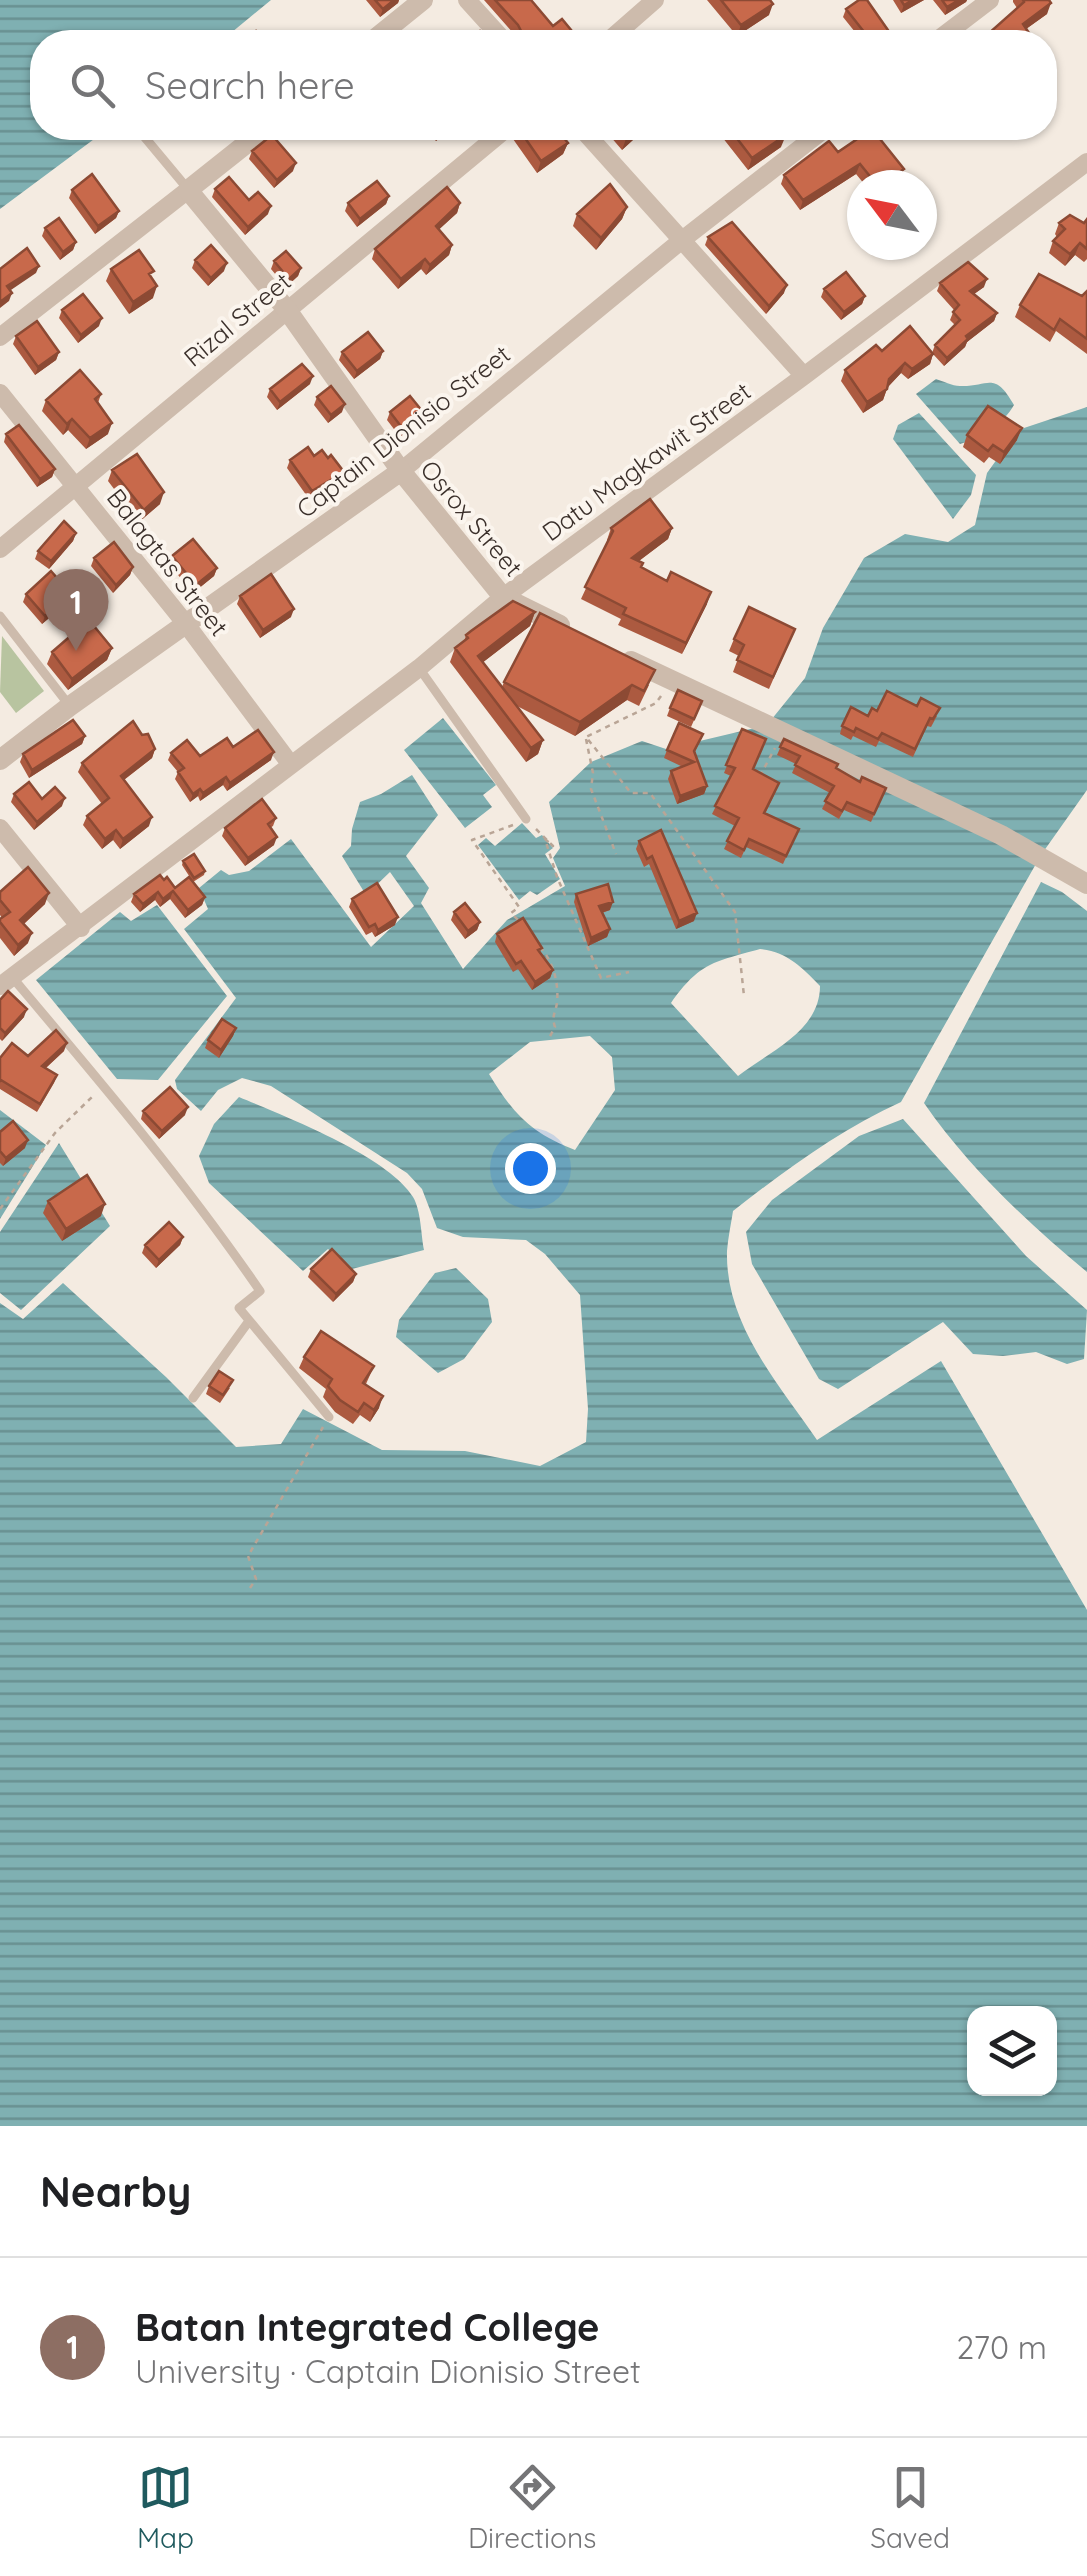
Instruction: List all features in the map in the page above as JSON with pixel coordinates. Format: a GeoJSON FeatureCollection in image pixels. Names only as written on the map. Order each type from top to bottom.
{"type":"FeatureCollection","features":[{"type":"Feature","properties":{"kind":"street"},"geometry":{"type":"LineString","coordinates":[[386,30],[424,0]]}},
{"type":"Feature","properties":{"kind":"street"},"geometry":{"type":"LineString","coordinates":[[467,0],[494,30]]}},
{"type":"Feature","properties":{"kind":"street"},"geometry":{"type":"LineString","coordinates":[[621,30],[656,0]]}},
{"type":"Feature","properties":{"kind":"street"},"geometry":{"type":"LineString","coordinates":[[951,30],[990,0]]}},
{"type":"Feature","properties":{"kind":"street"},"geometry":{"type":"LineString","coordinates":[[0,337],[251,140]]}},
{"type":"Feature","properties":{"kind":"street","name":"Rizal Street"},"geometry":{"type":"LineString","coordinates":[[0,549],[492,140]]}},
{"type":"Feature","properties":{"kind":"street"},"geometry":{"type":"LineString","coordinates":[[592,140],[804,376]]}},
{"type":"Feature","properties":{"kind":"street","name":"Captain Dionisio Street"},"geometry":{"type":"LineString","coordinates":[[0,760],[401,471],[682,240],[811,140]]}},
{"type":"Feature","properties":{"kind":"street","name":"Datu Magkawit Street"},"geometry":{"type":"LineString","coordinates":[[6,981],[81,928],[419,668],[503,597],[1087,162]]}},
{"type":"Feature","properties":{"kind":"street","name":"Osrox Street"},"geometry":{"type":"LineString","coordinates":[[188,190],[287,310],[401,471],[503,597],[570,630]]}},
{"type":"Feature","properties":{"kind":"street","name":"Balagtas Street"},"geometry":{"type":"LineString","coordinates":[[0,393],[186,624],[291,766]]}},
{"type":"Feature","properties":{"kind":"street"},"geometry":{"type":"LineString","coordinates":[[604,648],[1002,835],[1087,884]]}},
{"type":"Feature","properties":{"kind":"street"},"geometry":{"type":"LineString","coordinates":[[0,828],[81,928]]}},
{"type":"Feature","properties":{"kind":"lane","name":"Osrox Street"},"geometry":{"type":"LineString","coordinates":[[147,140],[188,190]]}},
{"type":"Feature","properties":{"kind":"lane"},"geometry":{"type":"LineString","coordinates":[[0,616],[70,706]]}},
{"type":"Feature","properties":{"kind":"lane"},"geometry":{"type":"LineString","coordinates":[[419,668],[526,820]]}},
{"type":"Feature","properties":{"kind":"lane"},"geometry":{"type":"LineString","coordinates":[[6,981],[160,1152],[260,1291],[239,1308],[329,1417]]}},
{"type":"Feature","properties":{"kind":"lane"},"geometry":{"type":"LineString","coordinates":[[193,1398],[248,1321]]}},
{"type":"Feature","properties":{"kind":"path"},"geometry":{"type":"LineString","coordinates":[[586,738],[656,703],[672,682]]}},
{"type":"Feature","properties":{"kind":"path"},"geometry":{"type":"LineString","coordinates":[[754,787],[782,733]]}},
{"type":"Feature","properties":{"kind":"path"},"geometry":{"type":"LineString","coordinates":[[586,738],[631,793],[650,793],[734,912],[744,996]]}},
{"type":"Feature","properties":{"kind":"path"},"geometry":{"type":"LineString","coordinates":[[586,738],[592,788],[616,854]]}},
{"type":"Feature","properties":{"kind":"path"},"geometry":{"type":"LineString","coordinates":[[524,928],[512,913],[519,907],[472,840],[526,820],[553,846],[545,839],[600,978],[629,972]]}},
{"type":"Feature","properties":{"kind":"path"},"geometry":{"type":"LineString","coordinates":[[537,943],[550,958],[554,974],[555,1027],[548,1040]]}},
{"type":"Feature","properties":{"kind":"path"},"geometry":{"type":"LineString","coordinates":[[0,1210],[56,1133],[104,1086]]}},
{"type":"Feature","properties":{"kind":"path"},"geometry":{"type":"LineString","coordinates":[[250,1588],[256,1579],[248,1556],[329,1417]]}},
{"type":"Feature","properties":{"kind":"green space"},"geometry":{"type":"Polygon","coordinates":[[[2,636],[44,691],[16,713],[0,692],[2,636]]]}},
{"type":"Feature","properties":{"kind":"water"},"geometry":{"type":"Polygon","coordinates":[[[0,0],[271,0],[235,30],[30,30],[30,140],[93,140],[0,209],[0,0]]]}},
{"type":"Feature","properties":{"kind":"water"},"geometry":{"type":"Polygon","coordinates":[[[936,379],[957,386],[996,384],[1014,405],[991,429],[960,444],[916,394],[936,379]]]}},
{"type":"Feature","properties":{"kind":"water"},"geometry":{"type":"Polygon","coordinates":[[[1087,407],[1087,790],[1041,855],[901,1102],[814,1152],[733,1211],[727,1251],[729,1278],[744,1328],[817,1440],[941,1361],[1087,1610],[1087,2126],[0,2126],[0,1303],[23,1319],[63,1283],[236,1447],[281,1444],[303,1409],[382,1450],[465,1451],[540,1466],[586,1442],[588,1409],[580,1295],[545,1254],[526,1240],[463,1237],[437,1228],[422,1189],[407,1173],[271,1086],[242,1078],[218,1090],[201,1111],[177,1089],[175,1080],[236,998],[184,929],[208,909],[199,888],[221,870],[229,875],[249,871],[291,839],[371,947],[414,906],[390,872],[366,895],[342,856],[351,846],[360,802],[412,775],[438,815],[406,856],[429,888],[421,903],[463,969],[507,920],[565,886],[553,858],[560,848],[549,802],[591,762],[642,741],[666,749],[767,725],[805,678],[823,628],[864,558],[905,534],[948,542],[975,525],[987,473],[1018,430],[1087,407]],[[760,949],[709,966],[691,979],[671,1003],[738,1076],[802,1028],[818,1002],[820,986],[786,957],[760,949]],[[590,1036],[530,1042],[489,1074],[525,1121],[575,1150],[615,1090],[612,1057],[590,1036]]]}},
{"type":"Feature","properties":{"kind":"water"},"geometry":{"type":"Polygon","coordinates":[[[919,413],[976,475],[971,495],[953,519],[893,439],[898,425],[919,413]]]}},
{"type":"Feature","properties":{"kind":"water"},"geometry":{"type":"Polygon","coordinates":[[[443,718],[496,785],[483,795],[492,807],[465,828],[404,750],[443,718]]]}},
{"type":"Feature","properties":{"kind":"water"},"geometry":{"type":"Polygon","coordinates":[[[522,823],[536,838],[542,835],[553,848],[545,854],[560,879],[537,895],[530,891],[519,900],[478,845],[486,838],[495,846],[522,823]]]}},
{"type":"Feature","properties":{"kind":"water"},"geometry":{"type":"Polygon","coordinates":[[[1041,882],[1087,911],[1087,1272],[1000,1193],[924,1103],[1041,882]]]}},
{"type":"Feature","properties":{"kind":"water"},"geometry":{"type":"Polygon","coordinates":[[[157,905],[227,996],[158,1080],[117,1079],[36,980],[120,912],[131,921],[157,905]]]}},
{"type":"Feature","properties":{"kind":"water"},"geometry":{"type":"Polygon","coordinates":[[[239,1097],[334,1139],[382,1167],[416,1202],[424,1250],[352,1269],[328,1249],[303,1271],[209,1183],[199,1156],[214,1124],[239,1097]]]}},
{"type":"Feature","properties":{"kind":"water"},"geometry":{"type":"Polygon","coordinates":[[[0,1110],[46,1145],[0,1219],[0,1110]]]}},
{"type":"Feature","properties":{"kind":"water"},"geometry":{"type":"Polygon","coordinates":[[[903,1119],[1026,1256],[1087,1310],[1084,1359],[1067,1364],[1036,1352],[973,1354],[943,1322],[838,1389],[819,1379],[752,1264],[746,1232],[772,1200],[859,1136],[903,1119]]]}},
{"type":"Feature","properties":{"kind":"water"},"geometry":{"type":"Polygon","coordinates":[[[59,1143],[110,1226],[21,1310],[0,1293],[0,1232],[59,1143]]]}},
{"type":"Feature","properties":{"kind":"water"},"geometry":{"type":"Polygon","coordinates":[[[456,1268],[488,1299],[492,1322],[464,1359],[438,1373],[396,1337],[399,1320],[435,1273],[456,1268]]]}},
{"type":"Feature","properties":{"kind":"building"},"geometry":{"type":"Polygon","coordinates":[[[375,0],[394,0],[383,9],[375,0]]]}},
{"type":"Feature","properties":{"kind":"building"},"geometry":{"type":"Polygon","coordinates":[[[495,0],[531,0],[553,26],[562,19],[571,30],[520,30],[495,0]]]}},
{"type":"Feature","properties":{"kind":"building"},"geometry":{"type":"Polygon","coordinates":[[[721,0],[770,0],[773,4],[741,25],[721,0]]]}},
{"type":"Feature","properties":{"kind":"building"},"geometry":{"type":"Polygon","coordinates":[[[859,0],[867,0],[888,30],[863,30],[846,9],[859,0]]]}},
{"type":"Feature","properties":{"kind":"building"},"geometry":{"type":"Polygon","coordinates":[[[1024,2],[1051,3],[1023,24],[1027,30],[992,30],[1024,2]]]}},
{"type":"Feature","properties":{"kind":"building"},"geometry":{"type":"Polygon","coordinates":[[[266,140],[276,140],[296,163],[277,180],[252,151],[266,140]]]}},
{"type":"Feature","properties":{"kind":"building"},"geometry":{"type":"Polygon","coordinates":[[[526,140],[568,143],[541,161],[526,140]]]}},
{"type":"Feature","properties":{"kind":"building"},"geometry":{"type":"Polygon","coordinates":[[[738,140],[779,140],[752,158],[738,140]]]}},
{"type":"Feature","properties":{"kind":"building"},"geometry":{"type":"Polygon","coordinates":[[[856,140],[881,140],[904,169],[865,170],[860,164],[803,200],[784,175],[829,141],[838,152],[856,140]]]}},
{"type":"Feature","properties":{"kind":"building"},"geometry":{"type":"Polygon","coordinates":[[[92,174],[119,211],[98,226],[72,190],[92,174]]]}},
{"type":"Feature","properties":{"kind":"building"},"geometry":{"type":"Polygon","coordinates":[[[229,177],[249,200],[258,192],[271,206],[248,227],[215,189],[229,177]]]}},
{"type":"Feature","properties":{"kind":"building"},"geometry":{"type":"Polygon","coordinates":[[[377,181],[389,196],[360,219],[348,203],[377,181]]]}},
{"type":"Feature","properties":{"kind":"building"},"geometry":{"type":"Polygon","coordinates":[[[610,184],[627,207],[601,238],[577,214],[610,184]]]}},
{"type":"Feature","properties":{"kind":"building"},"geometry":{"type":"Polygon","coordinates":[[[447,187],[460,203],[436,226],[452,245],[430,265],[425,259],[401,279],[375,249],[447,187]]]}},
{"type":"Feature","properties":{"kind":"building"},"geometry":{"type":"Polygon","coordinates":[[[1070,215],[1084,223],[1087,219],[1087,249],[1080,243],[1070,254],[1053,241],[1065,229],[1059,223],[1070,215]]]}},
{"type":"Feature","properties":{"kind":"building"},"geometry":{"type":"Polygon","coordinates":[[[59,218],[76,242],[63,252],[45,228],[59,218]]]}},
{"type":"Feature","properties":{"kind":"building"},"geometry":{"type":"Polygon","coordinates":[[[732,222],[787,285],[769,306],[708,237],[732,222]]]}},
{"type":"Feature","properties":{"kind":"building"},"geometry":{"type":"Polygon","coordinates":[[[211,245],[227,263],[211,278],[195,260],[211,245]]]}},
{"type":"Feature","properties":{"kind":"building"},"geometry":{"type":"Polygon","coordinates":[[[27,248],[39,266],[7,286],[12,293],[0,302],[0,269],[27,248]]]}},
{"type":"Feature","properties":{"kind":"building"},"geometry":{"type":"Polygon","coordinates":[[[139,250],[154,271],[149,274],[157,286],[133,302],[111,269],[139,250]]]}},
{"type":"Feature","properties":{"kind":"building"},"geometry":{"type":"Polygon","coordinates":[[[286,251],[301,268],[289,279],[274,261],[286,251]]]}},
{"type":"Feature","properties":{"kind":"building"},"geometry":{"type":"Polygon","coordinates":[[[968,262],[987,279],[970,291],[997,313],[966,336],[968,339],[947,358],[935,345],[960,320],[953,312],[959,305],[940,283],[968,262]]]}},
{"type":"Feature","properties":{"kind":"building"},"geometry":{"type":"Polygon","coordinates":[[[846,272],[865,296],[844,312],[824,289],[846,272]]]}},
{"type":"Feature","properties":{"kind":"building"},"geometry":{"type":"Polygon","coordinates":[[[1039,274],[1082,296],[1087,291],[1087,339],[1060,319],[1054,330],[1020,305],[1039,274]]]}},
{"type":"Feature","properties":{"kind":"building"},"geometry":{"type":"Polygon","coordinates":[[[83,294],[102,318],[81,335],[62,310],[83,294]]]}},
{"type":"Feature","properties":{"kind":"building"},"geometry":{"type":"Polygon","coordinates":[[[37,321],[59,352],[38,367],[16,336],[37,321]]]}},
{"type":"Feature","properties":{"kind":"building"},"geometry":{"type":"Polygon","coordinates":[[[910,326],[933,354],[912,369],[905,363],[889,379],[887,389],[867,402],[845,370],[876,345],[882,351],[910,326]]]}},
{"type":"Feature","properties":{"kind":"building"},"geometry":{"type":"Polygon","coordinates":[[[368,332],[383,351],[357,371],[342,352],[368,332]]]}},
{"type":"Feature","properties":{"kind":"building"},"geometry":{"type":"Polygon","coordinates":[[[302,364],[313,376],[280,402],[270,389],[302,364]]]}},
{"type":"Feature","properties":{"kind":"building"},"geometry":{"type":"Polygon","coordinates":[[[80,370],[101,394],[95,399],[112,423],[90,438],[72,419],[67,424],[46,400],[80,370]]]}},
{"type":"Feature","properties":{"kind":"building"},"geometry":{"type":"Polygon","coordinates":[[[331,386],[345,404],[331,415],[317,397],[331,386]]]}},
{"type":"Feature","properties":{"kind":"building"},"geometry":{"type":"Polygon","coordinates":[[[410,396],[423,412],[403,429],[390,412],[410,396]]]}},
{"type":"Feature","properties":{"kind":"building"},"geometry":{"type":"Polygon","coordinates":[[[988,406],[1022,428],[1004,452],[993,445],[988,451],[967,435],[988,406]]]}},
{"type":"Feature","properties":{"kind":"building"},"geometry":{"type":"Polygon","coordinates":[[[19,425],[55,469],[40,479],[6,434],[19,425]]]}},
{"type":"Feature","properties":{"kind":"building"},"geometry":{"type":"Polygon","coordinates":[[[308,447],[314,456],[322,450],[328,458],[331,455],[344,472],[312,491],[290,460],[308,447]]]}},
{"type":"Feature","properties":{"kind":"building"},"geometry":{"type":"Polygon","coordinates":[[[137,454],[164,492],[144,510],[112,470],[137,454]]]}},
{"type":"Feature","properties":{"kind":"building"},"geometry":{"type":"Polygon","coordinates":[[[650,499],[672,528],[632,558],[667,581],[671,572],[711,592],[686,643],[623,614],[626,608],[585,587],[613,531],[611,528],[650,499]]]}},
{"type":"Feature","properties":{"kind":"building"},"geometry":{"type":"Polygon","coordinates":[[[64,521],[76,533],[51,561],[38,551],[64,521]]]}},
{"type":"Feature","properties":{"kind":"building"},"geometry":{"type":"Polygon","coordinates":[[[193,539],[217,568],[196,585],[172,556],[193,539]]]}},
{"type":"Feature","properties":{"kind":"building"},"geometry":{"type":"Polygon","coordinates":[[[114,542],[133,567],[116,585],[94,558],[114,542]]]}},
{"type":"Feature","properties":{"kind":"building"},"geometry":{"type":"Polygon","coordinates":[[[51,571],[71,594],[45,616],[26,594],[51,571]]]}},
{"type":"Feature","properties":{"kind":"building"},"geometry":{"type":"Polygon","coordinates":[[[271,574],[294,609],[263,630],[240,596],[271,574]]]}},
{"type":"Feature","properties":{"kind":"building"},"geometry":{"type":"Polygon","coordinates":[[[513,601],[535,612],[478,656],[543,740],[531,748],[455,648],[468,638],[466,635],[513,601]]]}},
{"type":"Feature","properties":{"kind":"building"},"geometry":{"type":"Polygon","coordinates":[[[749,607],[795,629],[773,677],[737,660],[744,645],[734,639],[749,607]]]}},
{"type":"Feature","properties":{"kind":"building"},"geometry":{"type":"Polygon","coordinates":[[[540,613],[655,670],[644,691],[632,685],[580,722],[504,682],[540,613]]]}},
{"type":"Feature","properties":{"kind":"building"},"geometry":{"type":"Polygon","coordinates":[[[89,620],[112,648],[72,679],[52,652],[89,620]]]}},
{"type":"Feature","properties":{"kind":"building"},"geometry":{"type":"Polygon","coordinates":[[[678,690],[702,701],[694,719],[670,708],[678,690]]]}},
{"type":"Feature","properties":{"kind":"building"},"geometry":{"type":"Polygon","coordinates":[[[887,691],[917,706],[921,698],[940,708],[930,718],[915,749],[882,733],[878,739],[842,726],[851,707],[868,716],[872,708],[877,711],[887,691]]]}},
{"type":"Feature","properties":{"kind":"building"},"geometry":{"type":"Polygon","coordinates":[[[73,720],[85,736],[32,770],[23,754],[73,720]]]}},
{"type":"Feature","properties":{"kind":"building"},"geometry":{"type":"Polygon","coordinates":[[[133,721],[142,735],[148,734],[155,749],[121,776],[152,817],[123,839],[116,830],[105,839],[87,816],[109,798],[82,763],[133,721]]]}},
{"type":"Feature","properties":{"kind":"building"},"geometry":{"type":"Polygon","coordinates":[[[679,723],[703,734],[694,751],[707,786],[680,796],[671,771],[694,762],[667,750],[679,723]]]}},
{"type":"Feature","properties":{"kind":"building"},"geometry":{"type":"Polygon","coordinates":[[[742,729],[766,739],[753,769],[779,783],[764,813],[799,829],[786,856],[749,839],[744,850],[727,841],[739,818],[715,806],[735,768],[726,765],[742,729]]]}},
{"type":"Feature","properties":{"kind":"building"},"geometry":{"type":"Polygon","coordinates":[[[258,730],[274,752],[230,783],[226,777],[203,793],[200,789],[193,794],[178,772],[184,768],[171,753],[187,740],[200,756],[227,738],[233,747],[258,730]]]}},
{"type":"Feature","properties":{"kind":"building"},"geometry":{"type":"Polygon","coordinates":[[[784,739],[838,764],[836,768],[860,782],[862,777],[886,788],[874,814],[847,802],[842,811],[825,801],[834,786],[795,765],[800,756],[780,747],[784,739]]]}},
{"type":"Feature","properties":{"kind":"building"},"geometry":{"type":"Polygon","coordinates":[[[29,782],[42,799],[55,787],[65,798],[37,822],[14,794],[29,782]]]}},
{"type":"Feature","properties":{"kind":"building"},"geometry":{"type":"Polygon","coordinates":[[[262,799],[276,818],[268,824],[277,837],[248,858],[225,828],[262,799]]]}},
{"type":"Feature","properties":{"kind":"building"},"geometry":{"type":"Polygon","coordinates":[[[661,830],[697,913],[679,921],[652,856],[647,859],[639,841],[661,830]]]}},
{"type":"Feature","properties":{"kind":"building"},"geometry":{"type":"Polygon","coordinates":[[[194,854],[205,871],[194,878],[183,861],[194,854]]]}},
{"type":"Feature","properties":{"kind":"building"},"geometry":{"type":"Polygon","coordinates":[[[28,867],[49,893],[20,920],[32,933],[18,945],[0,922],[10,912],[0,900],[0,892],[28,867]]]}},
{"type":"Feature","properties":{"kind":"building"},"geometry":{"type":"Polygon","coordinates":[[[160,875],[164,880],[167,877],[175,888],[189,877],[205,897],[188,910],[173,891],[163,899],[158,892],[143,904],[134,894],[160,875]]]}},
{"type":"Feature","properties":{"kind":"building"},"geometry":{"type":"Polygon","coordinates":[[[377,883],[398,917],[378,930],[375,924],[369,927],[352,899],[377,883]]]}},
{"type":"Feature","properties":{"kind":"building"},"geometry":{"type":"Polygon","coordinates":[[[608,884],[613,902],[599,906],[610,929],[591,938],[576,894],[608,884]]]}},
{"type":"Feature","properties":{"kind":"building"},"geometry":{"type":"Polygon","coordinates":[[[465,903],[480,922],[468,931],[454,912],[465,903]]]}},
{"type":"Feature","properties":{"kind":"building"},"geometry":{"type":"Polygon","coordinates":[[[523,918],[553,970],[535,982],[521,961],[516,964],[497,934],[523,918]]]}},
{"type":"Feature","properties":{"kind":"building"},"geometry":{"type":"Polygon","coordinates":[[[8,991],[27,1009],[5,1033],[0,1028],[0,1000],[8,991]]]}},
{"type":"Feature","properties":{"kind":"building"},"geometry":{"type":"Polygon","coordinates":[[[222,1019],[236,1028],[221,1050],[208,1040],[222,1019]]]}},
{"type":"Feature","properties":{"kind":"building"},"geometry":{"type":"Polygon","coordinates":[[[56,1030],[67,1043],[42,1066],[57,1075],[40,1104],[0,1081],[0,1058],[12,1043],[28,1056],[56,1030]]]}},
{"type":"Feature","properties":{"kind":"building"},"geometry":{"type":"Polygon","coordinates":[[[170,1087],[188,1107],[162,1131],[143,1111],[170,1087]]]}},
{"type":"Feature","properties":{"kind":"building"},"geometry":{"type":"Polygon","coordinates":[[[13,1121],[28,1140],[6,1158],[0,1151],[0,1132],[13,1121]]]}},
{"type":"Feature","properties":{"kind":"building"},"geometry":{"type":"Polygon","coordinates":[[[87,1175],[105,1204],[66,1229],[48,1201],[87,1175]]]}},
{"type":"Feature","properties":{"kind":"building"},"geometry":{"type":"Polygon","coordinates":[[[169,1222],[183,1237],[159,1260],[145,1245],[169,1222]]]}},
{"type":"Feature","properties":{"kind":"building"},"geometry":{"type":"Polygon","coordinates":[[[332,1249],[356,1274],[336,1294],[311,1269],[332,1249]]]}},
{"type":"Feature","properties":{"kind":"building"},"geometry":{"type":"Polygon","coordinates":[[[321,1331],[374,1366],[363,1383],[383,1396],[374,1410],[364,1403],[358,1412],[340,1400],[328,1386],[332,1379],[304,1357],[321,1331]]]}},
{"type":"Feature","properties":{"kind":"building"},"geometry":{"type":"Polygon","coordinates":[[[219,1371],[233,1380],[223,1395],[209,1386],[219,1371]]]}},
{"type":"Feature","properties":{"kind":"place","name":"Batan Integrated College"},"geometry":{"type":"Point","coordinates":[76,651]}}]}
